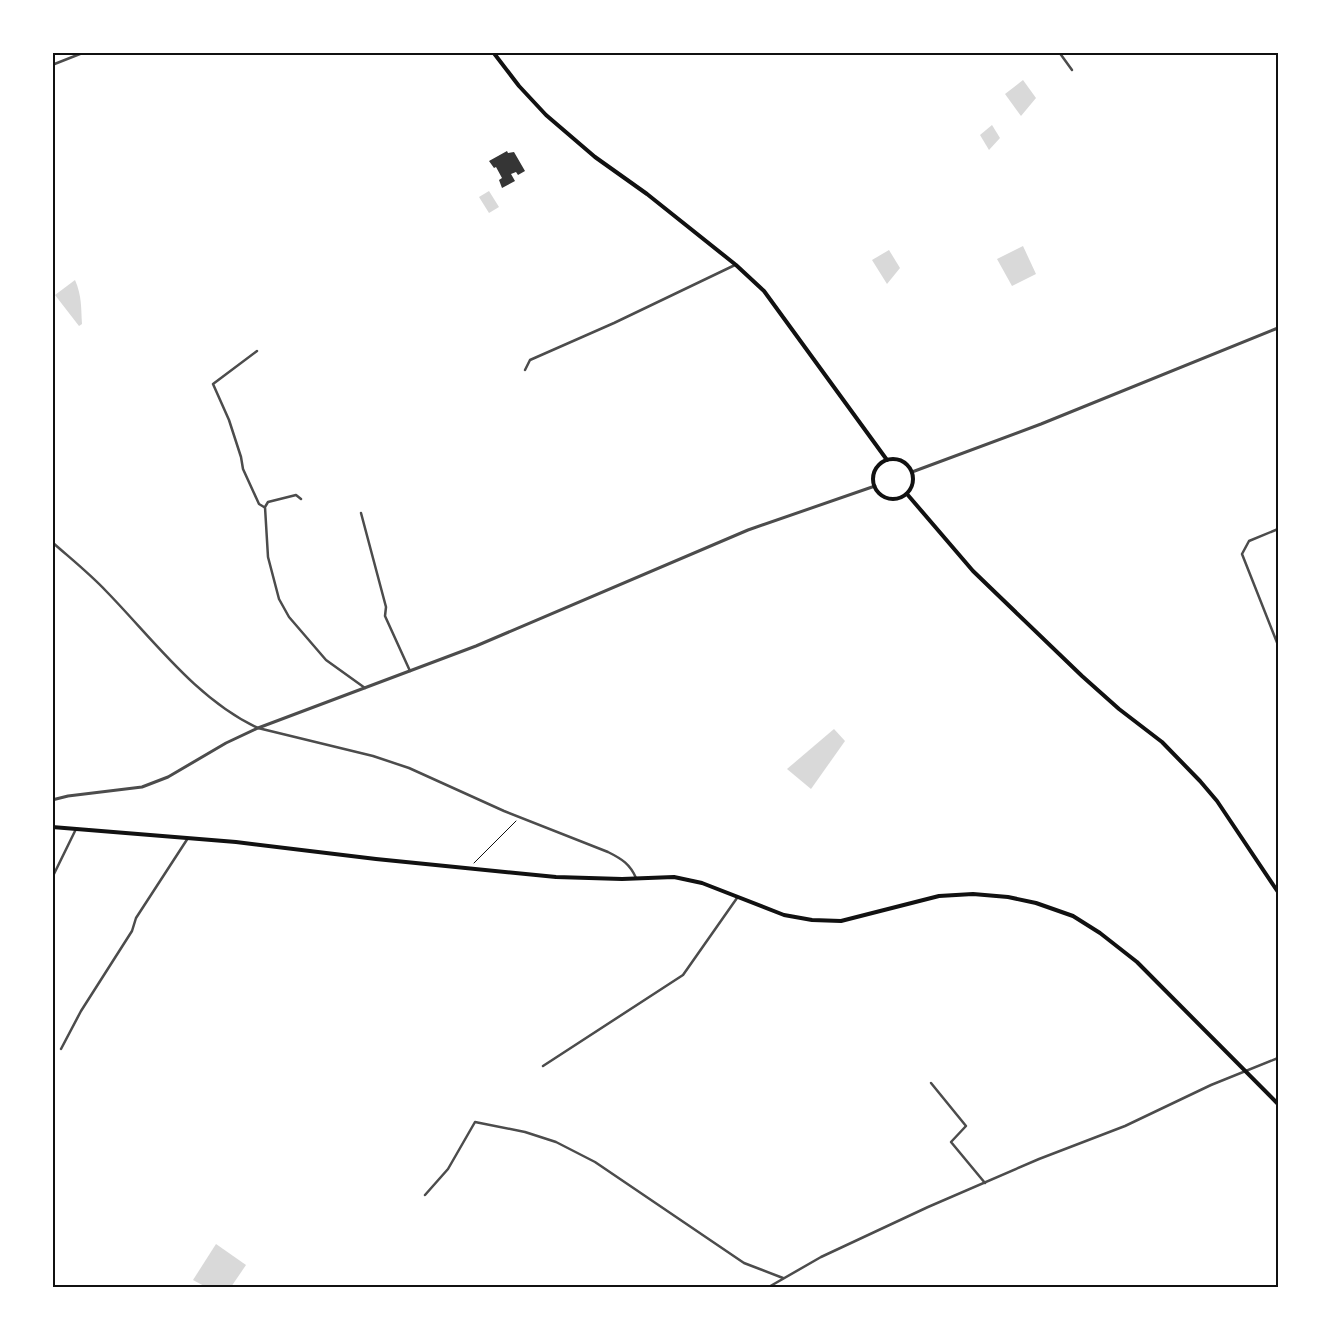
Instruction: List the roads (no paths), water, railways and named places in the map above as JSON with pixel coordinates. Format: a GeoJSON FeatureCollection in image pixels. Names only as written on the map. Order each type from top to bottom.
{"type":"FeatureCollection","features":[{"type":"Feature","properties":{"kind":"main road"},"geometry":{"type":"LineString","coordinates":[[492,52],[519,86],[546,115],[595,157],[647,194],[735,264],[764,290],[887,460]]}},
{"type":"Feature","properties":{"kind":"main road"},"geometry":{"type":"LineString","coordinates":[[887,460],[900,460],[907,464],[912,472],[913,482],[907,494],[902,497],[891,499],[880,494],[875,486],[875,472],[878,466],[887,460]]}},
{"type":"Feature","properties":{"kind":"main road"},"geometry":{"type":"LineString","coordinates":[[907,494],[973,571],[1082,676],[1119,709],[1162,742],[1200,780],[1217,801],[1278,892]]}},
{"type":"Feature","properties":{"kind":"main road"},"geometry":{"type":"LineString","coordinates":[[52,827],[236,842],[376,859],[556,877],[674,877],[702,884],[784,915],[812,920],[842,921],[939,896],[972,894],[1036,902],[1079,920],[1100,933],[1137,962],[1278,1104]]}},
{"type":"Feature","properties":{"kind":"street"},"geometry":{"type":"LineString","coordinates":[[52,65],[85,52]]}},
{"type":"Feature","properties":{"kind":"street"},"geometry":{"type":"LineString","coordinates":[[1058,52],[1072,70]]}},
{"type":"Feature","properties":{"kind":"street"},"geometry":{"type":"LineString","coordinates":[[525,370],[530,360],[614,324],[735,264]]}},
{"type":"Feature","properties":{"kind":"street"},"geometry":{"type":"LineString","coordinates":[[912,472],[1050,420],[1278,328]]}},
{"type":"Feature","properties":{"kind":"street"},"geometry":{"type":"LineString","coordinates":[[257,351],[213,384],[229,420],[243,469],[259,504],[265,508]]}},
{"type":"Feature","properties":{"kind":"street"},"geometry":{"type":"LineString","coordinates":[[52,800],[151,784],[168,777],[226,743],[258,728],[476,646],[748,530],[875,486]]}},
{"type":"Feature","properties":{"kind":"street"},"geometry":{"type":"LineString","coordinates":[[301,499],[296,495],[268,502],[265,508],[268,558],[280,598],[289,617],[326,660],[365,688]]}},
{"type":"Feature","properties":{"kind":"street"},"geometry":{"type":"LineString","coordinates":[[361,513],[385,603],[385,616],[410,670]]}},
{"type":"Feature","properties":{"kind":"street"},"geometry":{"type":"LineString","coordinates":[[1278,529],[1249,541],[1242,554],[1278,645]]}},
{"type":"Feature","properties":{"kind":"street"},"geometry":{"type":"LineString","coordinates":[[52,542],[106,590],[139,628],[196,685],[243,721],[258,728],[372,756],[409,768],[520,817],[608,852],[624,860],[632,868],[636,878]]}},
{"type":"Feature","properties":{"kind":"street"},"geometry":{"type":"LineString","coordinates":[[52,878],[76,829]]}},
{"type":"Feature","properties":{"kind":"street"},"geometry":{"type":"LineString","coordinates":[[60,1049],[81,1011],[132,931],[136,918],[188,838]]}},
{"type":"Feature","properties":{"kind":"street"},"geometry":{"type":"LineString","coordinates":[[543,1066],[683,975],[737,898]]}},
{"type":"Feature","properties":{"kind":"street"},"geometry":{"type":"LineString","coordinates":[[767,1288],[868,1234],[1039,1159],[1126,1126],[1211,1085],[1278,1058]]}},
{"type":"Feature","properties":{"kind":"street"},"geometry":{"type":"LineString","coordinates":[[930,1083],[966,1126],[951,1142],[985,1183]]}},
{"type":"Feature","properties":{"kind":"street"},"geometry":{"type":"LineString","coordinates":[[425,1195],[448,1169],[475,1122],[525,1132],[556,1142],[595,1162],[744,1263],[784,1278]]}}]}
